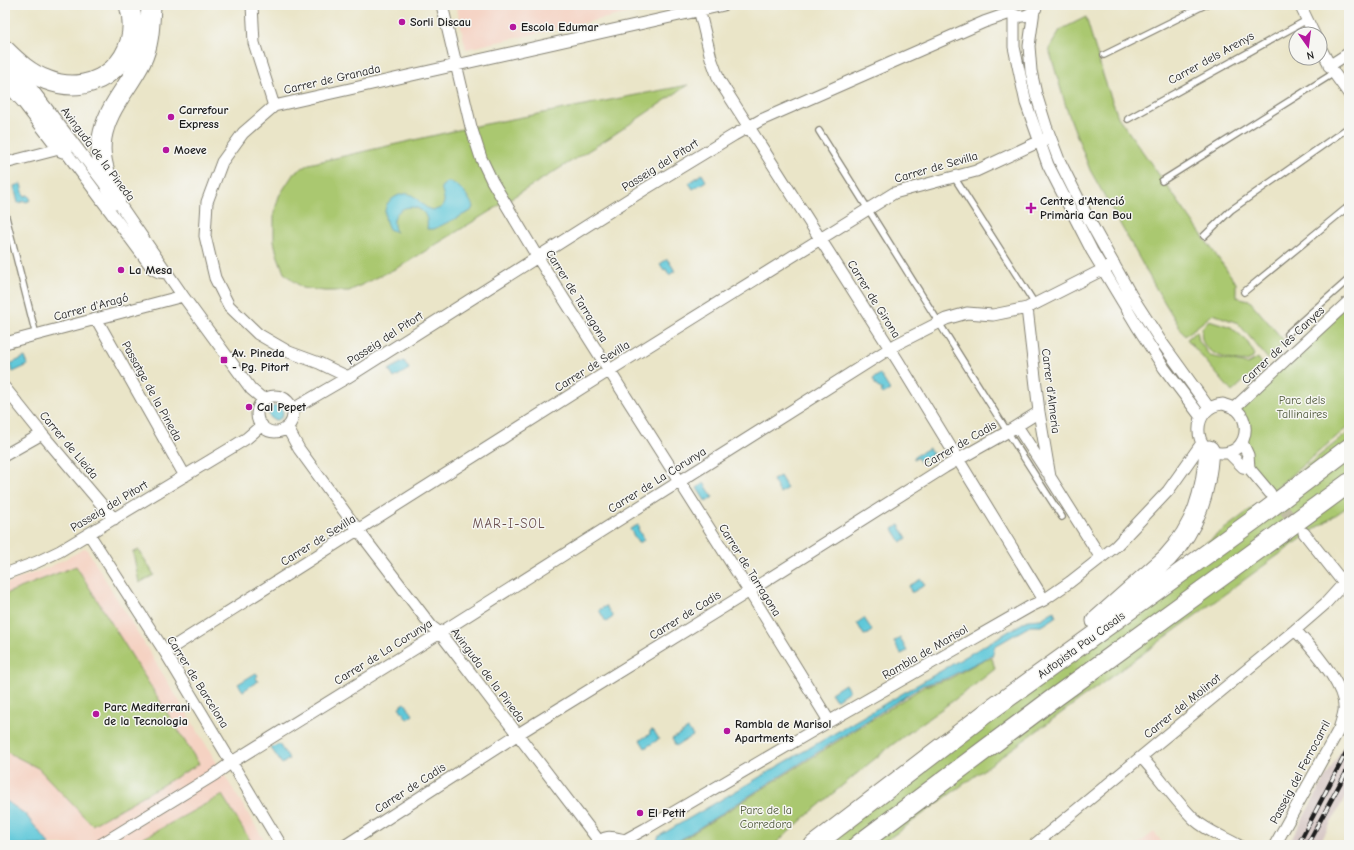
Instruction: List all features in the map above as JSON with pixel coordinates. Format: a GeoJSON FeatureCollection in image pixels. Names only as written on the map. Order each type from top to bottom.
{"type":"FeatureCollection","features":[{"type":"Feature","properties":{"kind":"highway"},"geometry":{"type":"LineString","coordinates":[[5,50],[26,69],[48,81],[74,84],[95,80],[113,70],[120,62],[126,50],[131,37],[132,29],[132,18],[129,5]]}},
{"type":"Feature","properties":{"kind":"highway"},"geometry":{"type":"LineString","coordinates":[[116,199],[102,164],[100,146],[110,113],[141,61],[148,40],[151,5]]}},
{"type":"Feature","properties":{"kind":"highway"},"geometry":{"type":"LineString","coordinates":[[5,77],[26,100],[63,148]]}},
{"type":"Feature","properties":{"kind":"highway"},"geometry":{"type":"LineString","coordinates":[[924,760],[973,718],[1093,623],[1168,558],[1188,531],[1200,505],[1206,482],[1206,446]]}},
{"type":"Feature","properties":{"kind":"highway","name":"Autopista Pau Casals"},"geometry":{"type":"LineString","coordinates":[[814,845],[985,714],[1258,517],[1349,448]]}},
{"type":"Feature","properties":{"kind":"highway"},"geometry":{"type":"LineString","coordinates":[[858,845],[1050,701],[1349,483]]}},
{"type":"Feature","properties":{"kind":"street"},"geometry":{"type":"LineString","coordinates":[[252,5],[254,43],[274,106]]}},
{"type":"Feature","properties":{"kind":"street","name":"Carrer de Tarragona"},"geometry":{"type":"LineString","coordinates":[[442,5],[471,127],[481,158],[492,181],[538,258],[830,721]]}},
{"type":"Feature","properties":{"kind":"street","name":"Carrer de Granada"},"geometry":{"type":"LineString","coordinates":[[319,363],[289,352],[258,334],[229,306],[216,278],[206,236],[207,202],[222,162],[243,133],[274,106],[581,38],[699,7],[724,5]]}},
{"type":"Feature","properties":{"kind":"street","name":"Passeig del Pitort"},"geometry":{"type":"LineString","coordinates":[[293,409],[348,377],[734,135],[761,120],[984,22],[1000,5]]}},
{"type":"Feature","properties":{"kind":"street"},"geometry":{"type":"LineString","coordinates":[[1300,5],[1310,26]]}},
{"type":"Feature","properties":{"kind":"street","name":"Carrer de Girona"},"geometry":{"type":"LineString","coordinates":[[699,7],[716,73],[890,348],[1044,600]]}},
{"type":"Feature","properties":{"kind":"street"},"geometry":{"type":"LineString","coordinates":[[984,22],[1009,11],[1025,16],[1036,7]]}},
{"type":"Feature","properties":{"kind":"street"},"geometry":{"type":"LineString","coordinates":[[1036,7],[1028,46],[1036,94],[1049,137],[1082,206],[1114,264],[1160,340],[1210,408]]}},
{"type":"Feature","properties":{"kind":"street"},"geometry":{"type":"LineString","coordinates":[[1009,11],[1014,47],[1026,103],[1048,165],[1103,270],[1140,332],[1164,368],[1201,417]]}},
{"type":"Feature","properties":{"kind":"street"},"geometry":{"type":"LineString","coordinates":[[1331,69],[1349,53]]}},
{"type":"Feature","properties":{"kind":"street","name":"Avinguda de la Pineda"},"geometry":{"type":"LineString","coordinates":[[5,54],[116,199],[167,273],[251,389],[264,400]]}},
{"type":"Feature","properties":{"kind":"street"},"geometry":{"type":"LineString","coordinates":[[1328,63],[1349,94]]}},
{"type":"Feature","properties":{"kind":"street","name":"Carrer de Sevilla"},"geometry":{"type":"LineString","coordinates":[[165,652],[610,370],[894,193],[976,171],[1049,137]]}},
{"type":"Feature","properties":{"kind":"street","name":"Avinguda de la Pineda"},"geometry":{"type":"LineString","coordinates":[[63,148],[153,269],[159,272],[167,273]]}},
{"type":"Feature","properties":{"kind":"street"},"geometry":{"type":"LineString","coordinates":[[5,163],[63,148]]}},
{"type":"Feature","properties":{"kind":"street","name":"Carrer de La Corunya"},"geometry":{"type":"LineString","coordinates":[[100,845],[440,633],[890,348],[946,319],[967,313],[993,315],[1031,306],[1114,264]]}},
{"type":"Feature","properties":{"kind":"street","name":"Carrer d'Aragó"},"geometry":{"type":"LineString","coordinates":[[5,343],[184,296]]}},
{"type":"Feature","properties":{"kind":"street","name":"Carrer de les Canyes"},"geometry":{"type":"LineString","coordinates":[[1234,408],[1349,301]]}},
{"type":"Feature","properties":{"kind":"street","name":"Carrer d'Almeria"},"geometry":{"type":"LineString","coordinates":[[1031,306],[1039,412],[1050,477]]}},
{"type":"Feature","properties":{"kind":"street","name":"Passatge de la Pineda"},"geometry":{"type":"LineString","coordinates":[[97,320],[185,476]]}},
{"type":"Feature","properties":{"kind":"street","name":"Passeig del Pitort"},"geometry":{"type":"LineString","coordinates":[[319,363],[348,377]]}},
{"type":"Feature","properties":{"kind":"street","name":"Carrer de Lleida"},"geometry":{"type":"LineString","coordinates":[[5,388],[114,519]]}},
{"type":"Feature","properties":{"kind":"street"},"geometry":{"type":"LineString","coordinates":[[276,396],[287,400],[293,409],[293,417],[287,427],[282,430],[271,431],[262,425],[259,420],[258,409],[264,400],[269,397],[276,396]]}},
{"type":"Feature","properties":{"kind":"street"},"geometry":{"type":"LineString","coordinates":[[1223,404],[1234,408],[1244,418],[1245,436],[1242,442],[1234,450],[1218,453],[1206,446],[1199,432],[1201,417],[1210,408],[1216,405],[1223,404]]}},
{"type":"Feature","properties":{"kind":"street","name":"Carrer de Cadis"},"geometry":{"type":"LineString","coordinates":[[346,845],[517,735],[958,459],[1007,432],[1039,412]]}},
{"type":"Feature","properties":{"kind":"street","name":"Passeig del Pitort"},"geometry":{"type":"LineString","coordinates":[[5,574],[37,562],[60,551],[247,438],[262,425]]}},
{"type":"Feature","properties":{"kind":"street","name":"Carrer d'Almeria"},"geometry":{"type":"LineString","coordinates":[[1017,426],[1101,558]]}},
{"type":"Feature","properties":{"kind":"street","name":"Avinguda de la Pineda"},"geometry":{"type":"LineString","coordinates":[[287,427],[299,449],[358,530],[432,627],[440,633],[597,843],[609,837],[625,840]]}},
{"type":"Feature","properties":{"kind":"street"},"geometry":{"type":"LineString","coordinates":[[5,455],[42,434]]}},
{"type":"Feature","properties":{"kind":"street"},"geometry":{"type":"LineString","coordinates":[[1242,442],[1248,455],[1250,468],[1270,493]]}},
{"type":"Feature","properties":{"kind":"street","name":"Rambla de Marisol"},"geometry":{"type":"LineString","coordinates":[[625,840],[830,721],[1044,600],[1070,582],[1116,546],[1168,491],[1206,446]]}},
{"type":"Feature","properties":{"kind":"street"},"geometry":{"type":"LineString","coordinates":[[1228,452],[1244,467],[1250,468]]}},
{"type":"Feature","properties":{"kind":"street"},"geometry":{"type":"LineString","coordinates":[[1304,533],[1346,586]]}},
{"type":"Feature","properties":{"kind":"street","name":"Carrer de Barcelona"},"geometry":{"type":"LineString","coordinates":[[89,534],[165,652],[282,845]]}},
{"type":"Feature","properties":{"kind":"street","name":"Carrer del Molinot"},"geometry":{"type":"LineString","coordinates":[[1034,845],[1295,630],[1346,586]]}},
{"type":"Feature","properties":{"kind":"street","name":"Passeig del Ferrocarril"},"geometry":{"type":"LineString","coordinates":[[1275,845],[1339,729],[1344,710],[1343,696],[1337,683],[1316,654],[1295,630]]}},
{"type":"Feature","properties":{"kind":"street"},"geometry":{"type":"LineString","coordinates":[[1141,757],[1152,768],[1187,812],[1197,821],[1238,845]]}},
{"type":"Feature","properties":{"kind":"lane"},"geometry":{"type":"LineString","coordinates":[[1104,55],[1205,5]]}},
{"type":"Feature","properties":{"kind":"lane","name":"Carrer dels Arenys"},"geometry":{"type":"LineString","coordinates":[[1128,119],[1307,20]]}},
{"type":"Feature","properties":{"kind":"lane"},"geometry":{"type":"LineString","coordinates":[[1162,181],[1331,69]]}},
{"type":"Feature","properties":{"kind":"lane"},"geometry":{"type":"LineString","coordinates":[[1204,236],[1231,210],[1349,127]]}},
{"type":"Feature","properties":{"kind":"lane"},"geometry":{"type":"LineString","coordinates":[[819,131],[1007,432],[1062,517]]}},
{"type":"Feature","properties":{"kind":"lane"},"geometry":{"type":"LineString","coordinates":[[954,177],[1031,306]]}},
{"type":"Feature","properties":{"kind":"lane"},"geometry":{"type":"LineString","coordinates":[[1244,292],[1349,206]]}},
{"type":"Feature","properties":{"kind":"lane"},"geometry":{"type":"LineString","coordinates":[[5,213],[36,335]]}},
{"type":"Feature","properties":{"kind":"lane"},"geometry":{"type":"LineString","coordinates":[[1287,334],[1349,279]]}},
{"type":"Feature","properties":{"kind":"shaded area","name":"Escola Edumar"},"geometry":{"type":"Polygon","coordinates":[[[456,5],[665,5],[466,49],[456,5]]]}},
{"type":"Feature","properties":{"kind":"shaded area","name":"Parc Mediterrani de la Tecnologia"},"geometry":{"type":"Polygon","coordinates":[[[86,548],[267,845],[5,845],[5,584],[52,566],[86,548]]]}},
{"type":"Feature","properties":{"kind":"shaded area"},"geometry":{"type":"Polygon","coordinates":[[[1349,736],[1349,790],[1319,845],[1288,845],[1349,736]]]}},
{"type":"Feature","properties":{"kind":"shaded area"},"geometry":{"type":"Polygon","coordinates":[[[1154,832],[1164,845],[1137,845],[1154,832]]]}},
{"type":"Feature","properties":{"kind":"green space"},"geometry":{"type":"Polygon","coordinates":[[[1086,17],[1104,78],[1118,117],[1236,283],[1236,297],[1249,300],[1285,342],[1268,359],[1238,323],[1213,314],[1185,336],[1157,290],[1090,170],[1067,110],[1049,49],[1060,30],[1086,17]]]}},
{"type":"Feature","properties":{"kind":"green space"},"geometry":{"type":"Polygon","coordinates":[[[688,85],[609,138],[401,266],[349,291],[324,291],[302,288],[284,273],[274,241],[274,213],[279,196],[294,173],[309,164],[471,127],[688,85]]]}},
{"type":"Feature","properties":{"kind":"green space","name":"Parc dels Tallinaires"},"geometry":{"type":"Polygon","coordinates":[[[1349,301],[1349,426],[1270,493],[1242,455],[1239,412],[1248,396],[1349,301]]]}},
{"type":"Feature","properties":{"kind":"green space"},"geometry":{"type":"Polygon","coordinates":[[[1209,320],[1231,327],[1246,340],[1254,353],[1253,358],[1247,361],[1237,361],[1224,358],[1208,349],[1203,342],[1201,332],[1202,328],[1209,320]]]}},
{"type":"Feature","properties":{"kind":"green space"},"geometry":{"type":"Polygon","coordinates":[[[1197,331],[1199,341],[1210,356],[1247,364],[1258,358],[1262,364],[1232,392],[1187,339],[1197,331]]]}},
{"type":"Feature","properties":{"kind":"green space"},"geometry":{"type":"Polygon","coordinates":[[[1349,432],[1349,510],[1347,507],[1288,548],[880,845],[804,845],[1271,494],[1349,432]]]}},
{"type":"Feature","properties":{"kind":"green space"},"geometry":{"type":"Polygon","coordinates":[[[139,550],[154,575],[139,583],[133,552],[139,550]]]}},
{"type":"Feature","properties":{"kind":"green space","name":"Parc Mediterrani de la Tecnologia"},"geometry":{"type":"Polygon","coordinates":[[[76,566],[199,764],[92,825],[38,768],[5,751],[5,594],[76,566]]]}},
{"type":"Feature","properties":{"kind":"green space","name":"Parc de la Corredora"},"geometry":{"type":"Polygon","coordinates":[[[992,658],[995,669],[970,689],[892,745],[832,794],[774,845],[674,845],[925,686],[949,679],[981,661],[992,658]]]}},
{"type":"Feature","properties":{"kind":"green space"},"geometry":{"type":"Polygon","coordinates":[[[222,795],[253,845],[131,845],[222,795]]]}},
{"type":"Feature","properties":{"kind":"water"},"geometry":{"type":"Polygon","coordinates":[[[702,174],[706,181],[693,189],[689,183],[702,174]]]}},
{"type":"Feature","properties":{"kind":"water"},"geometry":{"type":"Polygon","coordinates":[[[447,182],[455,184],[466,195],[473,207],[471,211],[434,229],[427,229],[427,218],[422,211],[416,208],[408,207],[401,210],[396,215],[394,222],[396,232],[389,229],[385,211],[387,204],[391,200],[397,196],[407,194],[415,197],[429,209],[437,209],[444,203],[441,187],[447,182]]]}},
{"type":"Feature","properties":{"kind":"water"},"geometry":{"type":"Polygon","coordinates":[[[21,184],[24,196],[28,195],[31,200],[18,203],[14,186],[21,184]]]}},
{"type":"Feature","properties":{"kind":"water"},"geometry":{"type":"Polygon","coordinates":[[[668,260],[675,271],[669,275],[666,269],[664,270],[660,264],[668,260]]]}},
{"type":"Feature","properties":{"kind":"water"},"geometry":{"type":"Polygon","coordinates":[[[25,357],[28,365],[13,372],[10,364],[25,357]]]}},
{"type":"Feature","properties":{"kind":"water"},"geometry":{"type":"Polygon","coordinates":[[[404,361],[409,369],[394,378],[389,370],[404,361]]]}},
{"type":"Feature","properties":{"kind":"water"},"geometry":{"type":"Polygon","coordinates":[[[880,374],[890,390],[883,394],[881,391],[883,390],[876,386],[873,379],[880,374]]]}},
{"type":"Feature","properties":{"kind":"water"},"geometry":{"type":"Polygon","coordinates":[[[273,406],[279,406],[283,410],[283,416],[279,420],[273,420],[269,416],[269,410],[273,406]]]}},
{"type":"Feature","properties":{"kind":"water"},"geometry":{"type":"Polygon","coordinates":[[[929,448],[933,454],[920,462],[918,458],[914,459],[914,457],[929,448]]]}},
{"type":"Feature","properties":{"kind":"water"},"geometry":{"type":"Polygon","coordinates":[[[780,476],[787,488],[780,493],[773,480],[780,476]]]}},
{"type":"Feature","properties":{"kind":"water"},"geometry":{"type":"Polygon","coordinates":[[[704,483],[713,497],[706,502],[697,488],[704,483]]]}},
{"type":"Feature","properties":{"kind":"water"},"geometry":{"type":"Polygon","coordinates":[[[638,525],[640,527],[638,529],[644,540],[638,543],[630,529],[638,525]]]}},
{"type":"Feature","properties":{"kind":"water"},"geometry":{"type":"Polygon","coordinates":[[[899,525],[907,538],[901,542],[893,529],[899,525]]]}},
{"type":"Feature","properties":{"kind":"water"},"geometry":{"type":"Polygon","coordinates":[[[921,579],[925,585],[911,592],[909,586],[921,579]]]}},
{"type":"Feature","properties":{"kind":"water"},"geometry":{"type":"Polygon","coordinates":[[[606,606],[613,617],[606,622],[599,610],[606,606]]]}},
{"type":"Feature","properties":{"kind":"water"},"geometry":{"type":"Polygon","coordinates":[[[1054,611],[1056,617],[1042,626],[1030,626],[995,646],[992,656],[947,678],[923,685],[672,845],[655,845],[659,836],[1028,620],[1041,619],[1054,611]]]}},
{"type":"Feature","properties":{"kind":"water"},"geometry":{"type":"Polygon","coordinates":[[[864,618],[872,630],[869,634],[864,635],[857,623],[864,618]]]}},
{"type":"Feature","properties":{"kind":"water"},"geometry":{"type":"Polygon","coordinates":[[[900,638],[907,651],[901,654],[894,642],[900,638]]]}},
{"type":"Feature","properties":{"kind":"water"},"geometry":{"type":"Polygon","coordinates":[[[256,673],[258,675],[256,678],[258,681],[243,691],[238,684],[256,673]]]}},
{"type":"Feature","properties":{"kind":"water"},"geometry":{"type":"Polygon","coordinates":[[[845,684],[849,691],[836,700],[831,693],[845,684]]]}},
{"type":"Feature","properties":{"kind":"water"},"geometry":{"type":"Polygon","coordinates":[[[405,703],[413,715],[407,719],[399,707],[405,703]]]}},
{"type":"Feature","properties":{"kind":"water"},"geometry":{"type":"Polygon","coordinates":[[[688,729],[693,736],[676,746],[672,739],[688,729]]]}},
{"type":"Feature","properties":{"kind":"water"},"geometry":{"type":"Polygon","coordinates":[[[652,730],[659,739],[645,748],[640,740],[650,734],[650,731],[652,730]]]}},
{"type":"Feature","properties":{"kind":"water"},"geometry":{"type":"Polygon","coordinates":[[[279,744],[289,759],[282,764],[271,748],[279,744]]]}},
{"type":"Feature","properties":{"kind":"water"},"geometry":{"type":"Polygon","coordinates":[[[5,800],[25,814],[50,845],[5,845],[5,800]]]}},
{"type":"Feature","properties":{"kind":"tunnel"},"geometry":{"type":"LineString","coordinates":[[1274,498],[1298,526]]}},
{"type":"Feature","properties":{"kind":"railway"},"geometry":{"type":"LineString","coordinates":[[1298,845],[1349,747]]}},
{"type":"Feature","properties":{"kind":"railway"},"geometry":{"type":"LineString","coordinates":[[1307,845],[1349,767]]}},
{"type":"Feature","properties":{"kind":"place","name":"Sorli Discau"},"geometry":{"type":"Point","coordinates":[402,22]}},
{"type":"Feature","properties":{"kind":"place","name":"Escola Edumar"},"geometry":{"type":"Point","coordinates":[513,27]}},
{"type":"Feature","properties":{"kind":"place","name":"Carrefour Express"},"geometry":{"type":"Point","coordinates":[171,117]}},
{"type":"Feature","properties":{"kind":"place","name":"Moeve"},"geometry":{"type":"Point","coordinates":[166,150]}},
{"type":"Feature","properties":{"kind":"place","name":"Centre d'Atenció Primària Can Bou"},"geometry":{"type":"Point","coordinates":[1031,208]}},
{"type":"Feature","properties":{"kind":"place","name":"La Mesa"},"geometry":{"type":"Point","coordinates":[121,270]}},
{"type":"Feature","properties":{"kind":"place","name":"Av. Pineda - Pg. Pitort"},"geometry":{"type":"Point","coordinates":[224,360]}},
{"type":"Feature","properties":{"kind":"place","name":"Cal Pepet"},"geometry":{"type":"Point","coordinates":[249,407]}},
{"type":"Feature","properties":{"kind":"place","name":"Parc Mediterrani de la Tecnologia"},"geometry":{"type":"Point","coordinates":[96,714]}},
{"type":"Feature","properties":{"kind":"place","name":"Rambla de Marisol Apartments"},"geometry":{"type":"Point","coordinates":[727,731]}},
{"type":"Feature","properties":{"kind":"place","name":"El Petit"},"geometry":{"type":"Point","coordinates":[640,813]}},
{"type":"Feature","properties":{"kind":"district","name":"MAR-I-SOL"},"geometry":{"type":"Point","coordinates":[509,523]}}]}
